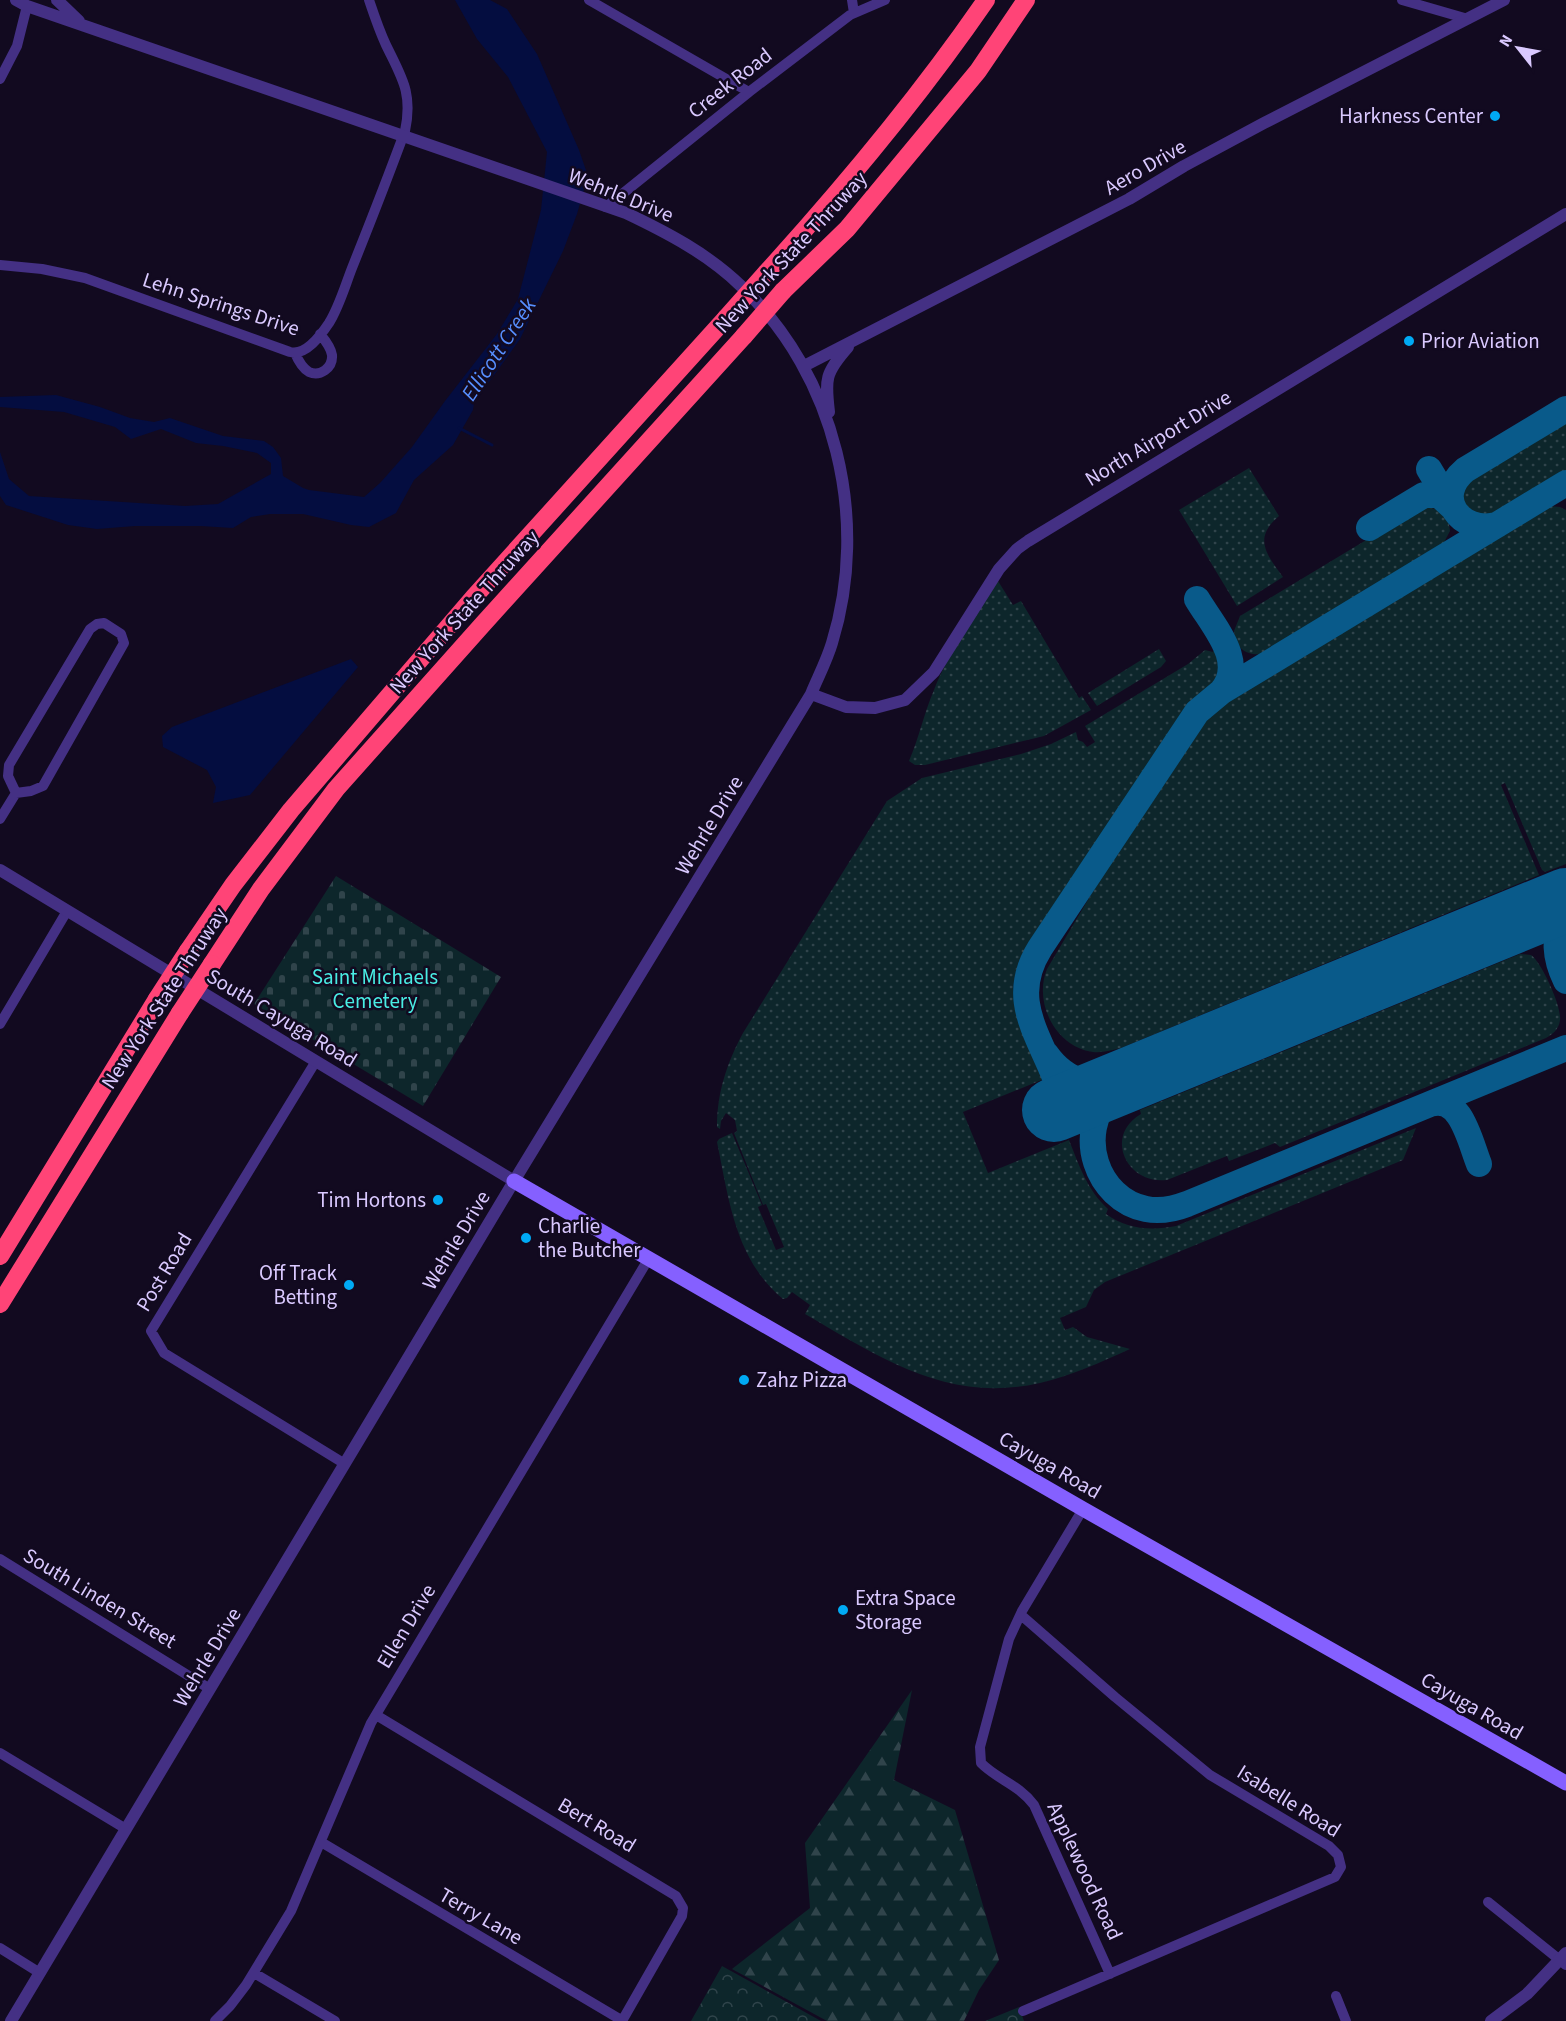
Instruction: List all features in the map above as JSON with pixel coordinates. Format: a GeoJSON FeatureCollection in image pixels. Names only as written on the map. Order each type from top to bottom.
{"type":"FeatureCollection","features":[{"type":"Feature","properties":{"kind":"highway","name":"New York State Thruway"},"geometry":{"type":"LineString","coordinates":[[0,1256],[188,951],[233,885],[291,810],[473,598],[829,204],[957,43],[986,0]]}},
{"type":"Feature","properties":{"kind":"highway","name":"New York State Thruway"},"geometry":{"type":"LineString","coordinates":[[0,1304],[180,1013],[261,889],[336,789],[783,291],[847,229],[978,71],[1026,0]]}},
{"type":"Feature","properties":{"kind":"main road","name":"Cayuga Road"},"geometry":{"type":"LineString","coordinates":[[514,1181],[1083,1509],[1566,1783]]}},
{"type":"Feature","properties":{"kind":"street"},"geometry":{"type":"LineString","coordinates":[[57,0],[84,26]]}},
{"type":"Feature","properties":{"kind":"street","name":"Lehn Springs Drive"},"geometry":{"type":"LineString","coordinates":[[0,265],[42,269],[85,278],[295,353],[303,351],[321,334],[333,316],[404,136],[408,118],[405,84],[376,21],[369,0]]}},
{"type":"Feature","properties":{"kind":"street"},"geometry":{"type":"LineString","coordinates":[[589,0],[749,92]]}},
{"type":"Feature","properties":{"kind":"street"},"geometry":{"type":"LineString","coordinates":[[852,0],[854,13]]}},
{"type":"Feature","properties":{"kind":"street","name":"Creek Road"},"geometry":{"type":"LineString","coordinates":[[606,207],[749,92],[854,13],[885,0]]}},
{"type":"Feature","properties":{"kind":"street"},"geometry":{"type":"LineString","coordinates":[[1402,0],[1468,18]]}},
{"type":"Feature","properties":{"kind":"street","name":"Aero Drive"},"geometry":{"type":"LineString","coordinates":[[804,366],[1129,199],[1264,123],[1504,0]]}},
{"type":"Feature","properties":{"kind":"street"},"geometry":{"type":"LineString","coordinates":[[0,79],[17,46],[23,2]]}},
{"type":"Feature","properties":{"kind":"street","name":"Wehrle Drive"},"geometry":{"type":"LineString","coordinates":[[11,2021],[514,1181],[811,694],[832,645],[842,605],[848,548],[843,487],[832,435],[804,366],[794,348],[762,307],[741,285],[689,245],[626,213],[84,26],[23,2]]}},
{"type":"Feature","properties":{"kind":"street","name":"North Airport Drive"},"geometry":{"type":"LineString","coordinates":[[811,694],[846,707],[875,708],[905,700],[934,672],[999,569],[1017,549],[1566,214]]}},
{"type":"Feature","properties":{"kind":"street"},"geometry":{"type":"LineString","coordinates":[[295,353],[307,371],[317,374],[327,370],[332,356],[321,334]]}},
{"type":"Feature","properties":{"kind":"street"},"geometry":{"type":"LineString","coordinates":[[832,435],[826,386],[829,372],[852,342]]}},
{"type":"Feature","properties":{"kind":"street"},"geometry":{"type":"LineString","coordinates":[[105,623],[121,634],[124,644],[44,786],[16,793],[8,776],[9,765],[90,629],[97,624],[105,623]]}},
{"type":"Feature","properties":{"kind":"street"},"geometry":{"type":"LineString","coordinates":[[0,819],[16,793]]}},
{"type":"Feature","properties":{"kind":"street","name":"South Cayuga Road"},"geometry":{"type":"LineString","coordinates":[[0,870],[514,1181]]}},
{"type":"Feature","properties":{"kind":"street"},"geometry":{"type":"LineString","coordinates":[[0,1024],[67,911]]}},
{"type":"Feature","properties":{"kind":"street","name":"Post Road"},"geometry":{"type":"LineString","coordinates":[[316,1061],[151,1331],[164,1353],[345,1464]]}},
{"type":"Feature","properties":{"kind":"street","name":"Ellen Drive"},"geometry":{"type":"LineString","coordinates":[[215,2021],[230,2007],[254,1973],[291,1911],[376,1715],[649,1258]]}},
{"type":"Feature","properties":{"kind":"street","name":"Applewood Road"},"geometry":{"type":"LineString","coordinates":[[1083,1509],[1009,1639],[980,1747],[981,1763],[993,1776],[1016,1786],[1034,1805],[1110,1974]]}},
{"type":"Feature","properties":{"kind":"street","name":"South Linden Street"},"geometry":{"type":"LineString","coordinates":[[0,1559],[210,1689]]}},
{"type":"Feature","properties":{"kind":"street","name":"Isabelle Road"},"geometry":{"type":"LineString","coordinates":[[1021,1615],[1115,1697],[1210,1775],[1320,1838],[1341,1861],[1341,1867],[1335,1877],[1023,2011]]}},
{"type":"Feature","properties":{"kind":"street","name":"Bert Road"},"geometry":{"type":"LineString","coordinates":[[376,1715],[676,1896],[683,1908],[682,1916],[622,2021]]}},
{"type":"Feature","properties":{"kind":"street"},"geometry":{"type":"LineString","coordinates":[[0,1753],[126,1829]]}},
{"type":"Feature","properties":{"kind":"street","name":"Terry Lane"},"geometry":{"type":"LineString","coordinates":[[321,1842],[622,2021]]}},
{"type":"Feature","properties":{"kind":"street"},"geometry":{"type":"LineString","coordinates":[[1488,1902],[1564,1959],[1527,1994],[1491,2021]]}},
{"type":"Feature","properties":{"kind":"street"},"geometry":{"type":"LineString","coordinates":[[0,1948],[40,1973]]}},
{"type":"Feature","properties":{"kind":"street"},"geometry":{"type":"LineString","coordinates":[[254,1973],[335,2021]]}},
{"type":"Feature","properties":{"kind":"street"},"geometry":{"type":"LineString","coordinates":[[1336,1996],[1346,2021]]}},
{"type":"Feature","properties":{"kind":"green space"},"geometry":{"type":"Polygon","coordinates":[[[1566,419],[1566,471],[1511,505],[1490,515],[1475,516],[1466,508],[1463,496],[1470,478],[1566,419]]]}},
{"type":"Feature","properties":{"kind":"green space"},"geometry":{"type":"Polygon","coordinates":[[[1249,468],[1279,516],[1271,524],[1264,539],[1267,553],[1283,577],[1237,606],[1179,510],[1249,468]]]}},
{"type":"Feature","properties":{"kind":"green space"},"geometry":{"type":"Polygon","coordinates":[[[1550,506],[1566,510],[1566,864],[1545,872],[1542,870],[1505,783],[1501,785],[1539,875],[1121,1048],[1093,1052],[1068,1042],[1058,1033],[1046,1009],[1043,996],[1043,982],[1047,969],[1108,866],[1210,714],[1220,705],[1550,506]]]}},
{"type":"Feature","properties":{"kind":"green space"},"geometry":{"type":"Polygon","coordinates":[[[1421,507],[1432,508],[1445,516],[1450,531],[1442,546],[1263,654],[1251,654],[1242,650],[1234,631],[1240,616],[1421,507]]]}},
{"type":"Feature","properties":{"kind":"green space"},"geometry":{"type":"Polygon","coordinates":[[[998,581],[1013,605],[1021,601],[1079,698],[1082,696],[1091,710],[1044,736],[925,765],[915,765],[909,761],[940,676],[998,581]]]}},
{"type":"Feature","properties":{"kind":"green space"},"geometry":{"type":"Polygon","coordinates":[[[1159,649],[1166,661],[1161,667],[1097,706],[1088,693],[1159,649]]]}},
{"type":"Feature","properties":{"kind":"green space"},"geometry":{"type":"Polygon","coordinates":[[[1205,650],[1213,652],[1214,650],[1220,657],[1222,670],[1220,675],[1181,716],[1024,952],[1016,972],[1015,1004],[1044,1079],[963,1112],[988,1173],[1069,1140],[1094,1194],[1108,1209],[1106,1214],[1122,1223],[1139,1228],[1176,1226],[1416,1128],[1403,1160],[1105,1282],[1094,1290],[1086,1307],[1060,1318],[1065,1330],[1073,1327],[1087,1337],[1130,1349],[1063,1377],[1007,1388],[975,1387],[945,1382],[888,1361],[805,1314],[810,1305],[792,1292],[783,1299],[754,1266],[744,1247],[730,1207],[717,1142],[732,1133],[762,1205],[758,1207],[776,1250],[784,1247],[766,1204],[763,1205],[734,1133],[737,1131],[735,1120],[726,1113],[721,1121],[720,1129],[717,1127],[721,1090],[732,1055],[743,1033],[887,801],[922,778],[1021,754],[1051,744],[1076,732],[1078,740],[1087,747],[1095,742],[1085,726],[1188,664],[1205,650]]]}},
{"type":"Feature","properties":{"kind":"green space","name":"Saint Michaels Cemetery"},"geometry":{"type":"Polygon","coordinates":[[[336,876],[501,977],[423,1106],[254,1004],[336,876]]]}},
{"type":"Feature","properties":{"kind":"green space"},"geometry":{"type":"Polygon","coordinates":[[[1520,954],[1531,955],[1535,959],[1558,1005],[1560,1020],[1558,1026],[1546,1038],[1280,1147],[1275,1143],[1229,1161],[1227,1156],[1167,1180],[1153,1180],[1141,1175],[1131,1167],[1125,1157],[1122,1146],[1123,1134],[1130,1123],[1141,1114],[1140,1110],[1520,954]]]}},
{"type":"Feature","properties":{"kind":"green space"},"geometry":{"type":"Polygon","coordinates":[[[912,1690],[894,1780],[955,1810],[999,1960],[979,1990],[964,2021],[827,2021],[732,1969],[810,1908],[805,1843],[912,1690]]]}},
{"type":"Feature","properties":{"kind":"green space"},"geometry":{"type":"Polygon","coordinates":[[[722,1966],[821,2021],[691,2021],[722,1966]]]}},
{"type":"Feature","properties":{"kind":"green space"},"geometry":{"type":"Polygon","coordinates":[[[1019,2007],[1024,2021],[985,2021],[1019,2007]]]}},
{"type":"Feature","properties":{"kind":"water","name":"Ellicott Creek"},"geometry":{"type":"Polygon","coordinates":[[[455,0],[490,0],[507,9],[537,54],[588,176],[563,251],[520,339],[474,403],[473,410],[453,445],[414,480],[396,513],[369,527],[303,514],[270,514],[251,517],[233,528],[135,526],[97,529],[68,525],[6,505],[0,496],[0,452],[9,479],[29,496],[185,506],[218,504],[271,474],[271,463],[257,453],[196,443],[161,429],[131,439],[115,427],[64,412],[0,407],[0,397],[56,395],[130,418],[154,422],[170,418],[223,436],[264,441],[273,447],[281,458],[283,476],[309,490],[364,497],[380,483],[412,447],[497,334],[518,299],[541,210],[547,152],[508,77],[477,39],[455,0]]]}},
{"type":"Feature","properties":{"kind":"water"},"geometry":{"type":"Polygon","coordinates":[[[351,659],[358,667],[250,795],[213,803],[216,787],[207,770],[163,747],[162,736],[172,727],[351,659]]]}},
{"type":"Feature","properties":{"kind":"waterway"},"geometry":{"type":"LineString","coordinates":[[459,428],[492,445]]}},
{"type":"Feature","properties":{"kind":"taxiway"},"geometry":{"type":"LineString","coordinates":[[1497,525],[1472,524],[1462,519],[1451,502],[1451,491],[1456,480],[1465,470],[1566,409]]}},
{"type":"Feature","properties":{"kind":"taxiway"},"geometry":{"type":"LineString","coordinates":[[1429,469],[1450,504]]}},
{"type":"Feature","properties":{"kind":"taxiway"},"geometry":{"type":"LineString","coordinates":[[1054,1075],[1033,1027],[1029,1012],[1026,997],[1031,965],[1040,948],[1197,712],[1221,692],[1566,483]]}},
{"type":"Feature","properties":{"kind":"taxiway"},"geometry":{"type":"LineString","coordinates":[[1369,528],[1424,495],[1439,495],[1452,507]]}},
{"type":"Feature","properties":{"kind":"taxiway"},"geometry":{"type":"LineString","coordinates":[[1197,599],[1219,633],[1229,657],[1231,669],[1228,681],[1221,692]]}},
{"type":"Feature","properties":{"kind":"taxiway"},"geometry":{"type":"LineString","coordinates":[[1566,914],[1557,939],[1557,956],[1566,981]]}},
{"type":"Feature","properties":{"kind":"taxiway"},"geometry":{"type":"LineString","coordinates":[[1153,1070],[1124,1084],[1110,1096],[1099,1111],[1094,1128],[1093,1145],[1096,1163],[1103,1179],[1114,1192],[1129,1203],[1146,1209],[1162,1210],[1187,1204],[1566,1048]]}},
{"type":"Feature","properties":{"kind":"taxiway"},"geometry":{"type":"LineString","coordinates":[[1046,1054],[1064,1072],[1084,1082],[1106,1083],[1130,1078]]}},
{"type":"Feature","properties":{"kind":"taxiway"},"geometry":{"type":"LineString","coordinates":[[1430,1104],[1441,1103],[1457,1113],[1468,1133],[1479,1164]]}},
{"type":"Feature","properties":{"kind":"runway"},"geometry":{"type":"LineString","coordinates":[[1054,1110],[1566,900]]}},
{"type":"Feature","properties":{"kind":"place","name":"Harkness Center"},"geometry":{"type":"Point","coordinates":[1495,116]}},
{"type":"Feature","properties":{"kind":"place","name":"Prior Aviation"},"geometry":{"type":"Point","coordinates":[1409,341]}},
{"type":"Feature","properties":{"kind":"place","name":"Tim Hortons"},"geometry":{"type":"Point","coordinates":[438,1200]}},
{"type":"Feature","properties":{"kind":"place","name":"Charlie the Butcher"},"geometry":{"type":"Point","coordinates":[526,1238]}},
{"type":"Feature","properties":{"kind":"place","name":"Off Track Betting"},"geometry":{"type":"Point","coordinates":[349,1285]}},
{"type":"Feature","properties":{"kind":"place","name":"Zahz Pizza"},"geometry":{"type":"Point","coordinates":[744,1380]}},
{"type":"Feature","properties":{"kind":"place","name":"Extra Space Storage"},"geometry":{"type":"Point","coordinates":[843,1610]}}]}
